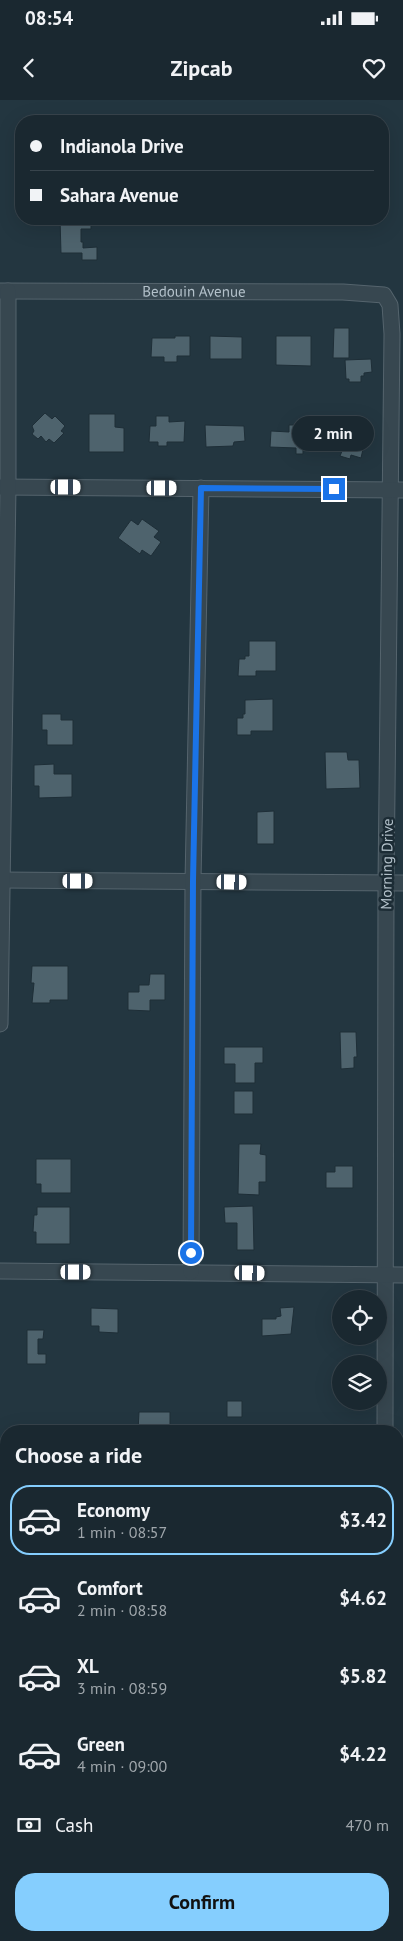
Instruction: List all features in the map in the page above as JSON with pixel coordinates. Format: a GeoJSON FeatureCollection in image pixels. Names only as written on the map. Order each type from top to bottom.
{"type":"FeatureCollection","features":[{"type":"Feature","properties":{"kind":"street","name":"Bedouin Avenue"},"geometry":{"type":"LineString","coordinates":[[4,291],[343,292],[384,295],[388,298]]}},
{"type":"Feature","properties":{"kind":"street"},"geometry":{"type":"LineString","coordinates":[[0,1024],[4,291]]}},
{"type":"Feature","properties":{"kind":"street","name":"Morning Drive"},"geometry":{"type":"LineString","coordinates":[[385,1425],[386,883],[397,490],[392,334],[388,298]]}},
{"type":"Feature","properties":{"kind":"street"},"geometry":{"type":"LineString","coordinates":[[4,487],[397,490]]}},
{"type":"Feature","properties":{"kind":"street"},"geometry":{"type":"LineString","coordinates":[[191,1272],[193,881],[201,488]]}},
{"type":"Feature","properties":{"kind":"street"},"geometry":{"type":"LineString","coordinates":[[1,880],[403,883]]}},
{"type":"Feature","properties":{"kind":"street"},"geometry":{"type":"LineString","coordinates":[[0,1271],[403,1275]]}},
{"type":"Feature","properties":{"kind":"building"},"geometry":{"type":"Polygon","coordinates":[[[60,225],[91,225],[91,229],[81,229],[81,242],[83,242],[83,248],[97,247],[97,260],[82,260],[82,253],[61,253],[60,225]]]}},
{"type":"Feature","properties":{"kind":"building"},"geometry":{"type":"Polygon","coordinates":[[[334,328],[349,328],[349,358],[333,358],[334,328]]]}},
{"type":"Feature","properties":{"kind":"building"},"geometry":{"type":"Polygon","coordinates":[[[175,336],[190,336],[190,356],[177,356],[177,362],[164,362],[164,357],[151,357],[152,338],[175,338],[175,336]]]}},
{"type":"Feature","properties":{"kind":"building"},"geometry":{"type":"Polygon","coordinates":[[[210,336],[242,337],[242,359],[210,359],[210,336]]]}},
{"type":"Feature","properties":{"kind":"building"},"geometry":{"type":"Polygon","coordinates":[[[276,336],[311,336],[311,366],[276,365],[276,336]]]}},
{"type":"Feature","properties":{"kind":"building"},"geometry":{"type":"Polygon","coordinates":[[[371,359],[372,372],[364,373],[364,376],[361,376],[361,382],[349,382],[349,379],[346,379],[345,360],[371,359]]]}},
{"type":"Feature","properties":{"kind":"building"},"geometry":{"type":"Polygon","coordinates":[[[45,413],[52,419],[55,416],[65,426],[61,431],[64,433],[54,443],[49,439],[46,442],[41,436],[38,439],[32,434],[34,431],[32,426],[45,413]]]}},
{"type":"Feature","properties":{"kind":"building"},"geometry":{"type":"Polygon","coordinates":[[[89,414],[115,414],[115,427],[124,428],[124,452],[89,452],[89,414]]]}},
{"type":"Feature","properties":{"kind":"building"},"geometry":{"type":"Polygon","coordinates":[[[156,416],[169,416],[169,422],[185,421],[184,442],[167,442],[167,446],[158,446],[158,442],[149,442],[150,426],[156,426],[156,416]]]}},
{"type":"Feature","properties":{"kind":"building"},"geometry":{"type":"Polygon","coordinates":[[[348,419],[358,421],[355,433],[366,436],[361,458],[351,455],[350,459],[340,456],[342,451],[333,448],[338,427],[346,429],[348,419]]]}},
{"type":"Feature","properties":{"kind":"building"},"geometry":{"type":"Polygon","coordinates":[[[205,425],[244,426],[245,441],[234,442],[233,446],[206,447],[205,425]]]}},
{"type":"Feature","properties":{"kind":"building"},"geometry":{"type":"Polygon","coordinates":[[[289,425],[301,425],[301,443],[298,443],[298,447],[303,448],[303,454],[296,454],[296,448],[270,447],[271,431],[289,432],[289,425]]]}},
{"type":"Feature","properties":{"kind":"building"},"geometry":{"type":"Polygon","coordinates":[[[142,519],[159,531],[154,537],[161,542],[151,556],[142,550],[140,554],[118,538],[131,520],[138,525],[142,519]]]}},
{"type":"Feature","properties":{"kind":"building"},"geometry":{"type":"Polygon","coordinates":[[[249,641],[276,641],[276,671],[256,671],[256,676],[238,676],[239,659],[245,659],[245,656],[249,656],[249,641]]]}},
{"type":"Feature","properties":{"kind":"building"},"geometry":{"type":"Polygon","coordinates":[[[273,699],[273,731],[251,731],[251,735],[237,735],[237,718],[243,718],[243,714],[245,714],[245,700],[273,699]]]}},
{"type":"Feature","properties":{"kind":"building"},"geometry":{"type":"Polygon","coordinates":[[[42,714],[61,714],[61,720],[73,720],[73,745],[47,745],[47,730],[42,730],[42,714]]]}},
{"type":"Feature","properties":{"kind":"building"},"geometry":{"type":"Polygon","coordinates":[[[325,752],[347,752],[348,760],[359,760],[360,788],[326,789],[325,752]]]}},
{"type":"Feature","properties":{"kind":"building"},"geometry":{"type":"Polygon","coordinates":[[[54,764],[54,774],[72,774],[72,797],[39,798],[39,786],[34,786],[34,765],[54,764]]]}},
{"type":"Feature","properties":{"kind":"building"},"geometry":{"type":"Polygon","coordinates":[[[274,811],[274,844],[257,844],[257,812],[274,811]]]}},
{"type":"Feature","properties":{"kind":"building"},"geometry":{"type":"Polygon","coordinates":[[[32,966],[68,966],[68,1000],[32,1003],[34,983],[31,983],[32,966]]]}},
{"type":"Feature","properties":{"kind":"building"},"geometry":{"type":"Polygon","coordinates":[[[150,974],[165,974],[165,1000],[150,1000],[150,1011],[128,1010],[128,992],[139,992],[139,985],[149,985],[150,974]]]}},
{"type":"Feature","properties":{"kind":"building"},"geometry":{"type":"Polygon","coordinates":[[[340,1032],[356,1032],[357,1057],[354,1057],[354,1068],[341,1069],[340,1032]]]}},
{"type":"Feature","properties":{"kind":"building"},"geometry":{"type":"Polygon","coordinates":[[[224,1047],[263,1047],[263,1063],[255,1063],[255,1083],[235,1083],[235,1064],[224,1064],[224,1047]]]}},
{"type":"Feature","properties":{"kind":"building"},"geometry":{"type":"Polygon","coordinates":[[[234,1091],[253,1091],[253,1114],[234,1114],[234,1091]]]}},
{"type":"Feature","properties":{"kind":"building"},"geometry":{"type":"Polygon","coordinates":[[[239,1144],[261,1144],[260,1154],[266,1155],[266,1182],[259,1182],[259,1195],[238,1194],[239,1144]]]}},
{"type":"Feature","properties":{"kind":"building"},"geometry":{"type":"Polygon","coordinates":[[[36,1159],[71,1159],[71,1193],[41,1193],[41,1184],[36,1184],[36,1159]]]}},
{"type":"Feature","properties":{"kind":"building"},"geometry":{"type":"Polygon","coordinates":[[[335,1166],[353,1166],[353,1188],[326,1188],[326,1172],[335,1172],[335,1166]]]}},
{"type":"Feature","properties":{"kind":"building"},"geometry":{"type":"Polygon","coordinates":[[[253,1206],[254,1250],[237,1250],[237,1223],[225,1223],[224,1207],[253,1206]]]}},
{"type":"Feature","properties":{"kind":"building"},"geometry":{"type":"Polygon","coordinates":[[[37,1207],[70,1207],[70,1244],[36,1244],[36,1232],[33,1232],[34,1215],[37,1215],[37,1207]]]}},
{"type":"Feature","properties":{"kind":"building"},"geometry":{"type":"Polygon","coordinates":[[[294,1307],[291,1334],[262,1336],[262,1319],[276,1319],[276,1317],[281,1316],[280,1308],[294,1307]]]}},
{"type":"Feature","properties":{"kind":"building"},"geometry":{"type":"Polygon","coordinates":[[[91,1308],[118,1309],[118,1333],[99,1332],[99,1326],[91,1326],[91,1308]]]}},
{"type":"Feature","properties":{"kind":"building"},"geometry":{"type":"Polygon","coordinates":[[[27,1330],[44,1330],[43,1339],[38,1339],[38,1354],[46,1354],[46,1364],[27,1364],[27,1330]]]}},
{"type":"Feature","properties":{"kind":"building"},"geometry":{"type":"Polygon","coordinates":[[[227,1401],[242,1401],[242,1417],[227,1417],[227,1401]]]}},
{"type":"Feature","properties":{"kind":"building"},"geometry":{"type":"Polygon","coordinates":[[[139,1412],[170,1412],[170,1425],[138,1425],[139,1412]]]}},
{"type":"Feature","properties":{"kind":"route"},"geometry":{"type":"LineString","coordinates":[[191,1253],[193,881],[201,488],[334,489]]}}]}
